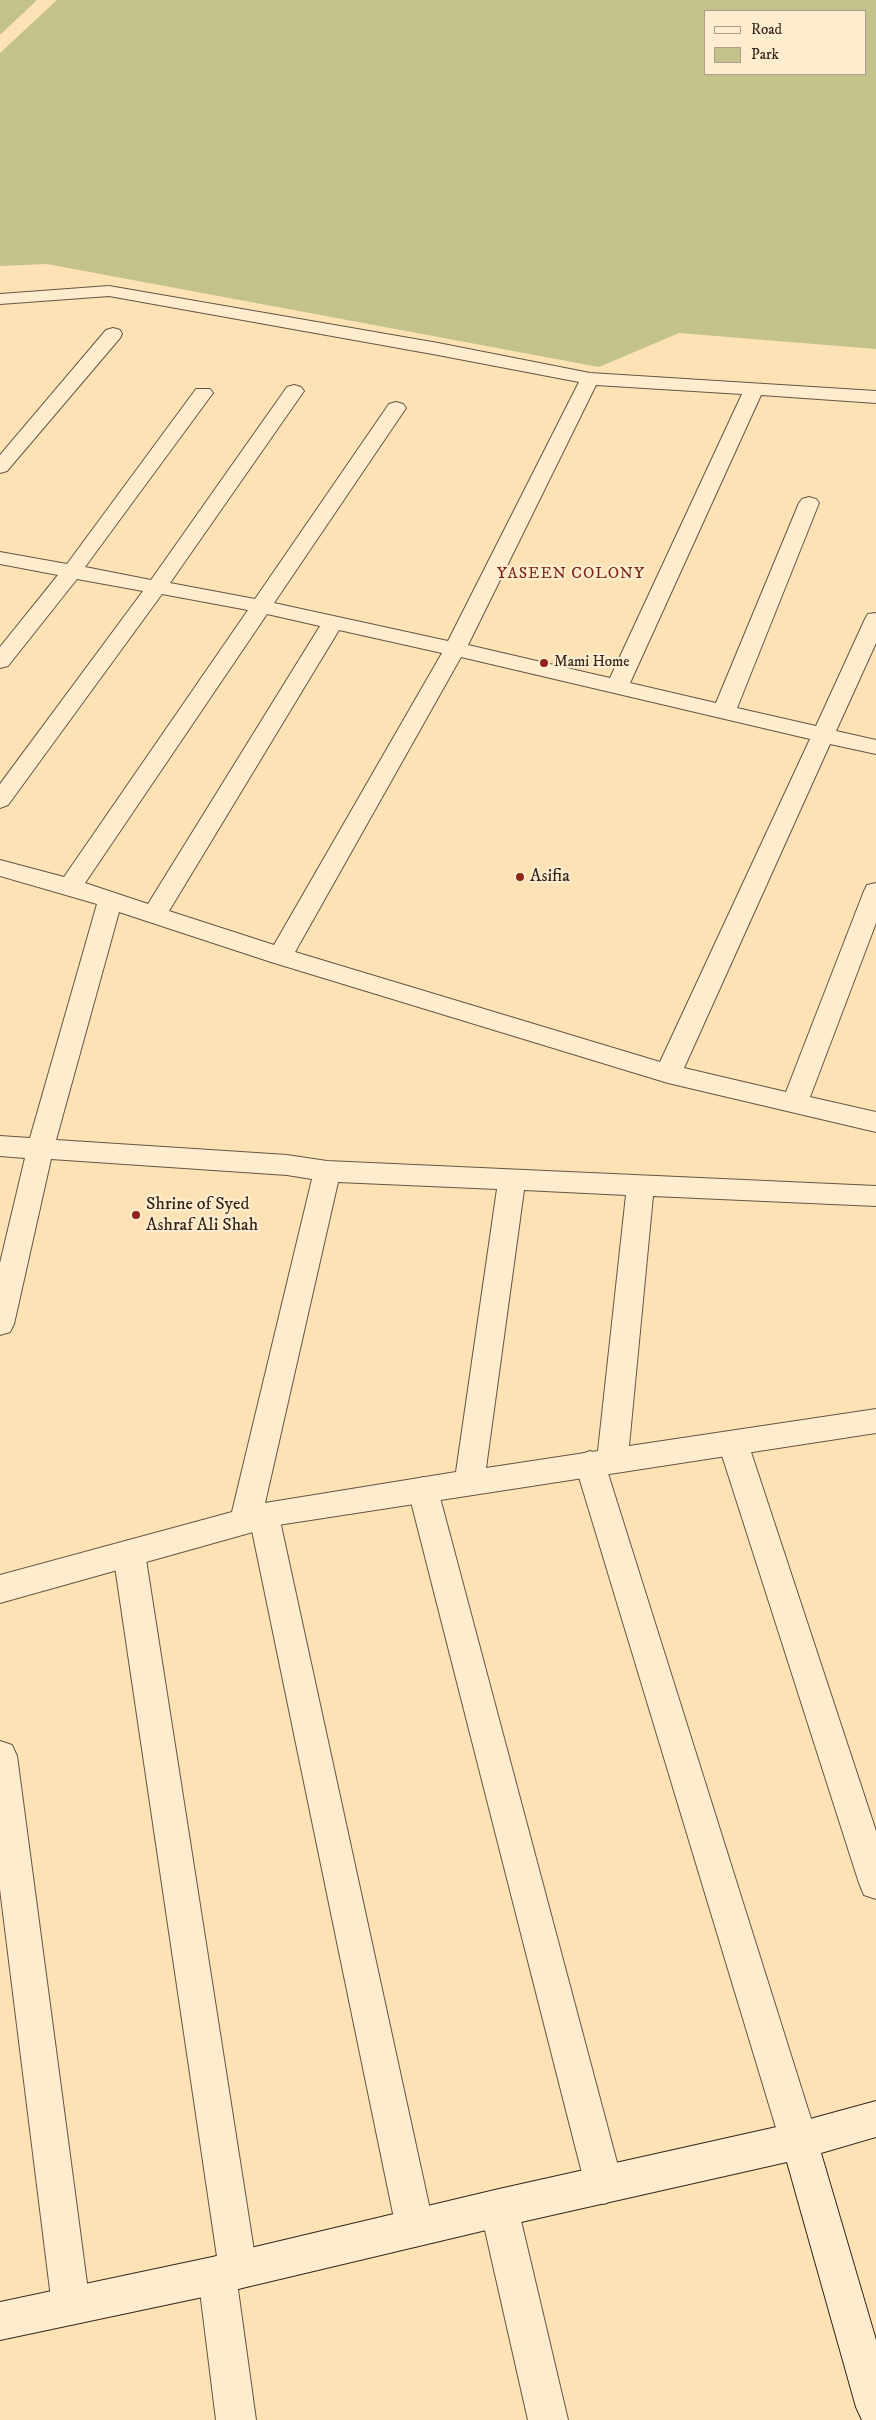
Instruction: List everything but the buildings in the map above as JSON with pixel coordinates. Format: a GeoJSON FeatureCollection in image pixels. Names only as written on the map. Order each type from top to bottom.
{"type":"FeatureCollection","features":[{"type":"Feature","properties":{"kind":"street"},"geometry":{"type":"LineString","coordinates":[[0,300],[109,291],[438,349],[590,380],[876,397]]}},
{"type":"Feature","properties":{"kind":"street"},"geometry":{"type":"LineString","coordinates":[[0,467],[113,334]]}},
{"type":"Feature","properties":{"kind":"street"},"geometry":{"type":"LineString","coordinates":[[280,956],[455,649],[590,380]]}},
{"type":"Feature","properties":{"kind":"street"},"geometry":{"type":"LineString","coordinates":[[0,800],[157,586],[294,391]]}},
{"type":"Feature","properties":{"kind":"street"},"geometry":{"type":"LineString","coordinates":[[617,686],[753,391]]}},
{"type":"Feature","properties":{"kind":"street"},"geometry":{"type":"LineString","coordinates":[[0,661],[73,570],[203,392]]}},
{"type":"Feature","properties":{"kind":"street"},"geometry":{"type":"LineString","coordinates":[[70,887],[396,408]]}},
{"type":"Feature","properties":{"kind":"street"},"geometry":{"type":"LineString","coordinates":[[724,711],[809,503]]}},
{"type":"Feature","properties":{"kind":"street"},"geometry":{"type":"LineString","coordinates":[[0,558],[260,606],[617,686],[876,747]]}},
{"type":"Feature","properties":{"kind":"street"},"geometry":{"type":"LineString","coordinates":[[668,1074],[876,619]]}},
{"type":"Feature","properties":{"kind":"street"},"geometry":{"type":"LineString","coordinates":[[154,915],[333,622]]}},
{"type":"Feature","properties":{"kind":"street"},"geometry":{"type":"LineString","coordinates":[[0,868],[70,887],[280,956],[668,1074],[876,1122]]}},
{"type":"Feature","properties":{"kind":"street"},"geometry":{"type":"LineString","coordinates":[[796,1103],[876,891]]}},
{"type":"Feature","properties":{"kind":"street"},"geometry":{"type":"LineString","coordinates":[[0,1324],[40,1150],[110,901]]}},
{"type":"Feature","properties":{"kind":"street"},"geometry":{"type":"LineString","coordinates":[[0,1146],[287,1165],[327,1171],[876,1196]]}},
{"type":"Feature","properties":{"kind":"street"},"geometry":{"type":"LineString","coordinates":[[327,1171],[254,1519],[415,2228]]}},
{"type":"Feature","properties":{"kind":"street"},"geometry":{"type":"LineString","coordinates":[[469,1484],[512,1178]]}},
{"type":"Feature","properties":{"kind":"street"},"geometry":{"type":"LineString","coordinates":[[642,1184],[601,1463],[876,2407]]}},
{"type":"Feature","properties":{"kind":"street"},"geometry":{"type":"LineString","coordinates":[[0,1590],[254,1519],[422,1490],[733,1443],[875,1425]]}},
{"type":"Feature","properties":{"kind":"street"},"geometry":{"type":"LineString","coordinates":[[733,1443],[876,1883]]}},
{"type":"Feature","properties":{"kind":"street"},"geometry":{"type":"LineString","coordinates":[[422,1490],[604,2185]]}},
{"type":"Feature","properties":{"kind":"street"},"geometry":{"type":"LineString","coordinates":[[128,1553],[227,2273],[236,2420]]}},
{"type":"Feature","properties":{"kind":"street"},"geometry":{"type":"LineString","coordinates":[[0,1756],[71,2306]]}},
{"type":"Feature","properties":{"kind":"street"},"geometry":{"type":"LineString","coordinates":[[0,2321],[227,2273],[499,2208],[798,2141],[876,2119]]}},
{"type":"Feature","properties":{"kind":"street"},"geometry":{"type":"LineString","coordinates":[[499,2208],[548,2420]]}},
{"type":"Feature","properties":{"kind":"green space"},"geometry":{"type":"Polygon","coordinates":[[[0,0],[37,0],[0,35],[0,0]]]}},
{"type":"Feature","properties":{"kind":"green space"},"geometry":{"type":"Polygon","coordinates":[[[57,0],[876,0],[876,349],[679,333],[599,367],[47,264],[0,266],[0,53],[57,0]]]}},
{"type":"Feature","properties":{"kind":"place","name":"Mami Home"},"geometry":{"type":"Point","coordinates":[544,663]}},
{"type":"Feature","properties":{"kind":"place","name":"Asifia"},"geometry":{"type":"Point","coordinates":[520,877]}},
{"type":"Feature","properties":{"kind":"place","name":"Shrine of Syed Ashraf Ali Shah"},"geometry":{"type":"Point","coordinates":[136,1215]}},
{"type":"Feature","properties":{"kind":"district","name":"YASEEN COLONY"},"geometry":{"type":"Point","coordinates":[571,575]}}]}
